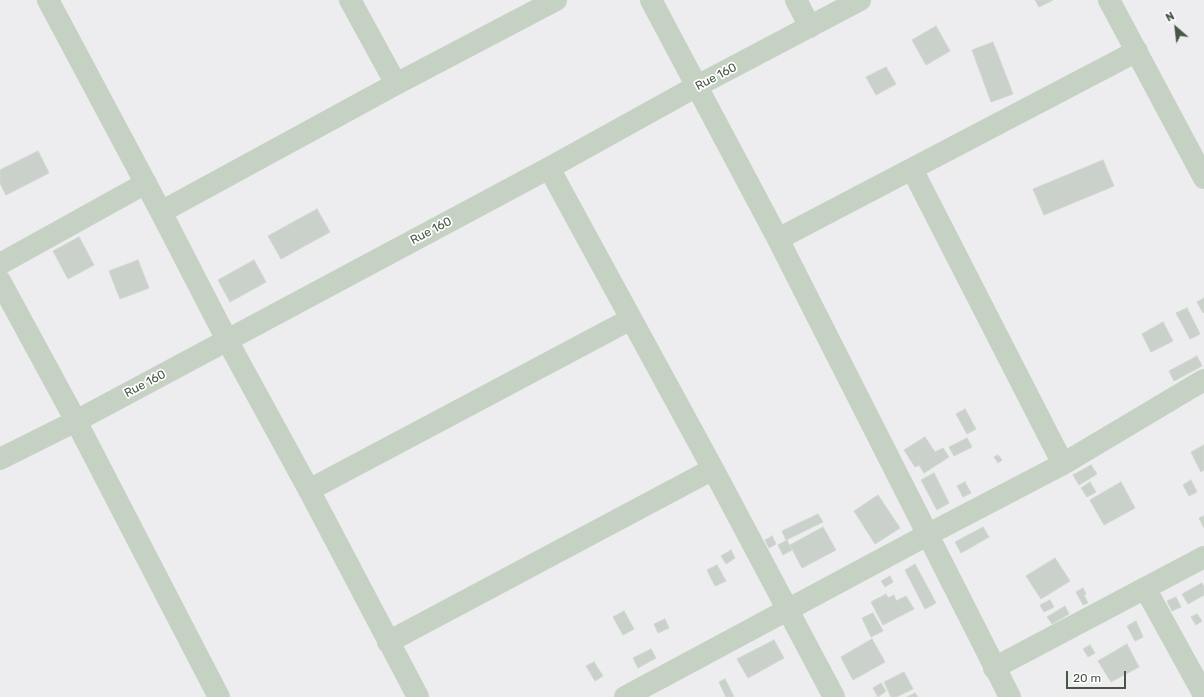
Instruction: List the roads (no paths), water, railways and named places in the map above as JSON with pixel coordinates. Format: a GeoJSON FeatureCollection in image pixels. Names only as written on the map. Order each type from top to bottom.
{"type":"FeatureCollection","features":[{"type":"Feature","properties":{"kind":"street"},"geometry":{"type":"LineString","coordinates":[[48,0],[146,182],[227,340],[309,490],[418,697]]}},
{"type":"Feature","properties":{"kind":"street"},"geometry":{"type":"LineString","coordinates":[[350,0],[396,84]]}},
{"type":"Feature","properties":{"kind":"street"},"geometry":{"type":"LineString","coordinates":[[161,212],[396,84],[556,0]]}},
{"type":"Feature","properties":{"kind":"street"},"geometry":{"type":"LineString","coordinates":[[651,0],[778,239],[1010,697]]}},
{"type":"Feature","properties":{"kind":"street"},"geometry":{"type":"LineString","coordinates":[[796,0],[810,27]]}},
{"type":"Feature","properties":{"kind":"street","name":"Rue 160"},"geometry":{"type":"LineString","coordinates":[[0,459],[76,421],[549,168],[697,86],[860,0]]}},
{"type":"Feature","properties":{"kind":"street"},"geometry":{"type":"LineString","coordinates":[[1109,0],[1204,178]]}},
{"type":"Feature","properties":{"kind":"street"},"geometry":{"type":"LineString","coordinates":[[778,239],[1137,51]]}},
{"type":"Feature","properties":{"kind":"street"},"geometry":{"type":"LineString","coordinates":[[549,168],[789,610],[834,697]]}},
{"type":"Feature","properties":{"kind":"street"},"geometry":{"type":"LineString","coordinates":[[912,169],[1063,464]]}},
{"type":"Feature","properties":{"kind":"street"},"geometry":{"type":"LineString","coordinates":[[0,264],[146,182]]}},
{"type":"Feature","properties":{"kind":"street"},"geometry":{"type":"LineString","coordinates":[[0,281],[76,421],[219,697]]}},
{"type":"Feature","properties":{"kind":"street"},"geometry":{"type":"LineString","coordinates":[[309,490],[631,319]]}},
{"type":"Feature","properties":{"kind":"street"},"geometry":{"type":"LineString","coordinates":[[625,697],[1063,464],[1204,380]]}},
{"type":"Feature","properties":{"kind":"street"},"geometry":{"type":"LineString","coordinates":[[388,642],[713,469]]}},
{"type":"Feature","properties":{"kind":"street"},"geometry":{"type":"LineString","coordinates":[[994,668],[1204,557]]}},
{"type":"Feature","properties":{"kind":"street"},"geometry":{"type":"LineString","coordinates":[[1145,588],[1204,695]]}}]}
